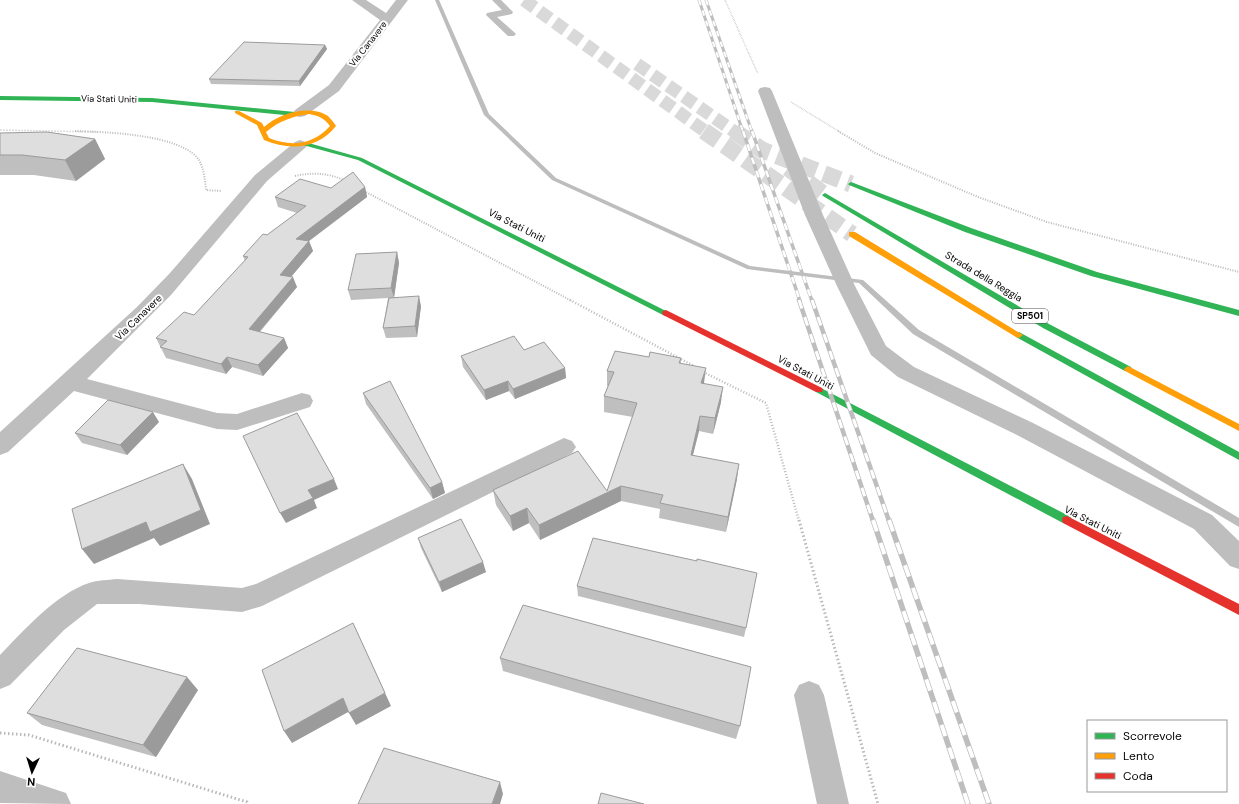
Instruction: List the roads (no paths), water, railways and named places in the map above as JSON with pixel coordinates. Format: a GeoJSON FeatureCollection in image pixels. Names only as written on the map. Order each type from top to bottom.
{"type":"FeatureCollection","features":[{"type":"Feature","properties":{"kind":"main road","name":"Via Stati Uniti"},"geometry":{"type":"LineString","coordinates":[[0,98],[144,100],[219,106],[264,112],[316,113],[334,125]]}},
{"type":"Feature","properties":{"kind":"main road","name":"Via Stati Uniti"},"geometry":{"type":"LineString","coordinates":[[219,106],[260,124],[267,137]]}},
{"type":"Feature","properties":{"kind":"main road"},"geometry":{"type":"LineString","coordinates":[[298,113],[277,119],[265,128],[267,137],[286,145],[302,144],[324,136],[334,125]]}},
{"type":"Feature","properties":{"kind":"main road","name":"Via Stati Uniti"},"geometry":{"type":"LineString","coordinates":[[302,144],[360,159],[785,373],[1239,610]]}},
{"type":"Feature","properties":{"kind":"main road","name":"Via Stati Uniti"},"geometry":{"type":"LineString","coordinates":[[351,148],[360,159]]}},
{"type":"Feature","properties":{"kind":"main road"},"geometry":{"type":"LineString","coordinates":[[851,184],[968,230],[1094,274],[1239,313]]}},
{"type":"Feature","properties":{"kind":"main road","name":"Strada della Reggia"},"geometry":{"type":"LineString","coordinates":[[825,195],[1046,326],[1239,428]]}},
{"type":"Feature","properties":{"kind":"main road","name":"SP501"},"geometry":{"type":"LineString","coordinates":[[852,234],[1024,338],[1239,456]]}},
{"type":"Feature","properties":{"kind":"street"},"geometry":{"type":"LineString","coordinates":[[358,0],[387,19]]}},
{"type":"Feature","properties":{"kind":"street","name":"Via Canavere"},"geometry":{"type":"LineString","coordinates":[[298,113],[334,88],[402,0]]}},
{"type":"Feature","properties":{"kind":"street","name":"Via Canavere"},"geometry":{"type":"LineString","coordinates":[[334,88],[329,104],[334,125]]}},
{"type":"Feature","properties":{"kind":"street"},"geometry":{"type":"LineString","coordinates":[[765,91],[814,215],[842,277],[878,350],[906,372],[1025,429],[1204,522],[1239,558]]}},
{"type":"Feature","properties":{"kind":"street","name":"Via Canavere"},"geometry":{"type":"LineString","coordinates":[[262,176],[268,162],[267,137]]}},
{"type":"Feature","properties":{"kind":"street","name":"Via Canavere"},"geometry":{"type":"LineString","coordinates":[[0,446],[122,333],[164,291],[204,246],[262,176],[302,144]]}},
{"type":"Feature","properties":{"kind":"street"},"geometry":{"type":"LineString","coordinates":[[69,382],[217,421],[237,422],[302,401]]}},
{"type":"Feature","properties":{"kind":"street"},"geometry":{"type":"LineString","coordinates":[[0,675],[57,618],[92,593],[117,591],[242,600],[262,594],[564,447]]}},
{"type":"Feature","properties":{"kind":"street"},"geometry":{"type":"LineString","coordinates":[[809,695],[833,804]]}},
{"type":"Feature","properties":{"kind":"street"},"geometry":{"type":"LineString","coordinates":[[0,787],[55,804]]}},
{"type":"Feature","properties":{"kind":"lane"},"geometry":{"type":"LineString","coordinates":[[496,0],[509,12],[490,15],[511,34]]}},
{"type":"Feature","properties":{"kind":"waterway"},"geometry":{"type":"LineString","coordinates":[[437,0],[487,115],[554,179],[749,268],[861,281],[916,332],[1239,523]]}},
{"type":"Feature","properties":{"kind":"tunnel"},"geometry":{"type":"LineString","coordinates":[[524,0],[706,132]]}},
{"type":"Feature","properties":{"kind":"tunnel"},"geometry":{"type":"LineString","coordinates":[[637,64],[735,132]]}},
{"type":"Feature","properties":{"kind":"tunnel"},"geometry":{"type":"LineString","coordinates":[[704,131],[852,234]]}},
{"type":"Feature","properties":{"kind":"tunnel"},"geometry":{"type":"LineString","coordinates":[[734,131],[762,150],[851,184]]}},
{"type":"Feature","properties":{"kind":"tunnel"},"geometry":{"type":"LineString","coordinates":[[788,168],[825,195]]}},
{"type":"Feature","properties":{"kind":"railway"},"geometry":{"type":"LineString","coordinates":[[699,0],[743,132]]}},
{"type":"Feature","properties":{"kind":"railway"},"geometry":{"type":"LineString","coordinates":[[706,0],[752,132]]}},
{"type":"Feature","properties":{"kind":"railway"},"geometry":{"type":"LineString","coordinates":[[743,131],[800,301]]}},
{"type":"Feature","properties":{"kind":"railway"},"geometry":{"type":"LineString","coordinates":[[752,131],[812,301]]}},
{"type":"Feature","properties":{"kind":"railway"},"geometry":{"type":"LineString","coordinates":[[799,300],[873,521]]}},
{"type":"Feature","properties":{"kind":"railway"},"geometry":{"type":"LineString","coordinates":[[812,300],[889,521]]}},
{"type":"Feature","properties":{"kind":"railway"},"geometry":{"type":"LineString","coordinates":[[873,520],[968,804]]}},
{"type":"Feature","properties":{"kind":"railway"},"geometry":{"type":"LineString","coordinates":[[889,520],[989,804]]}}]}
